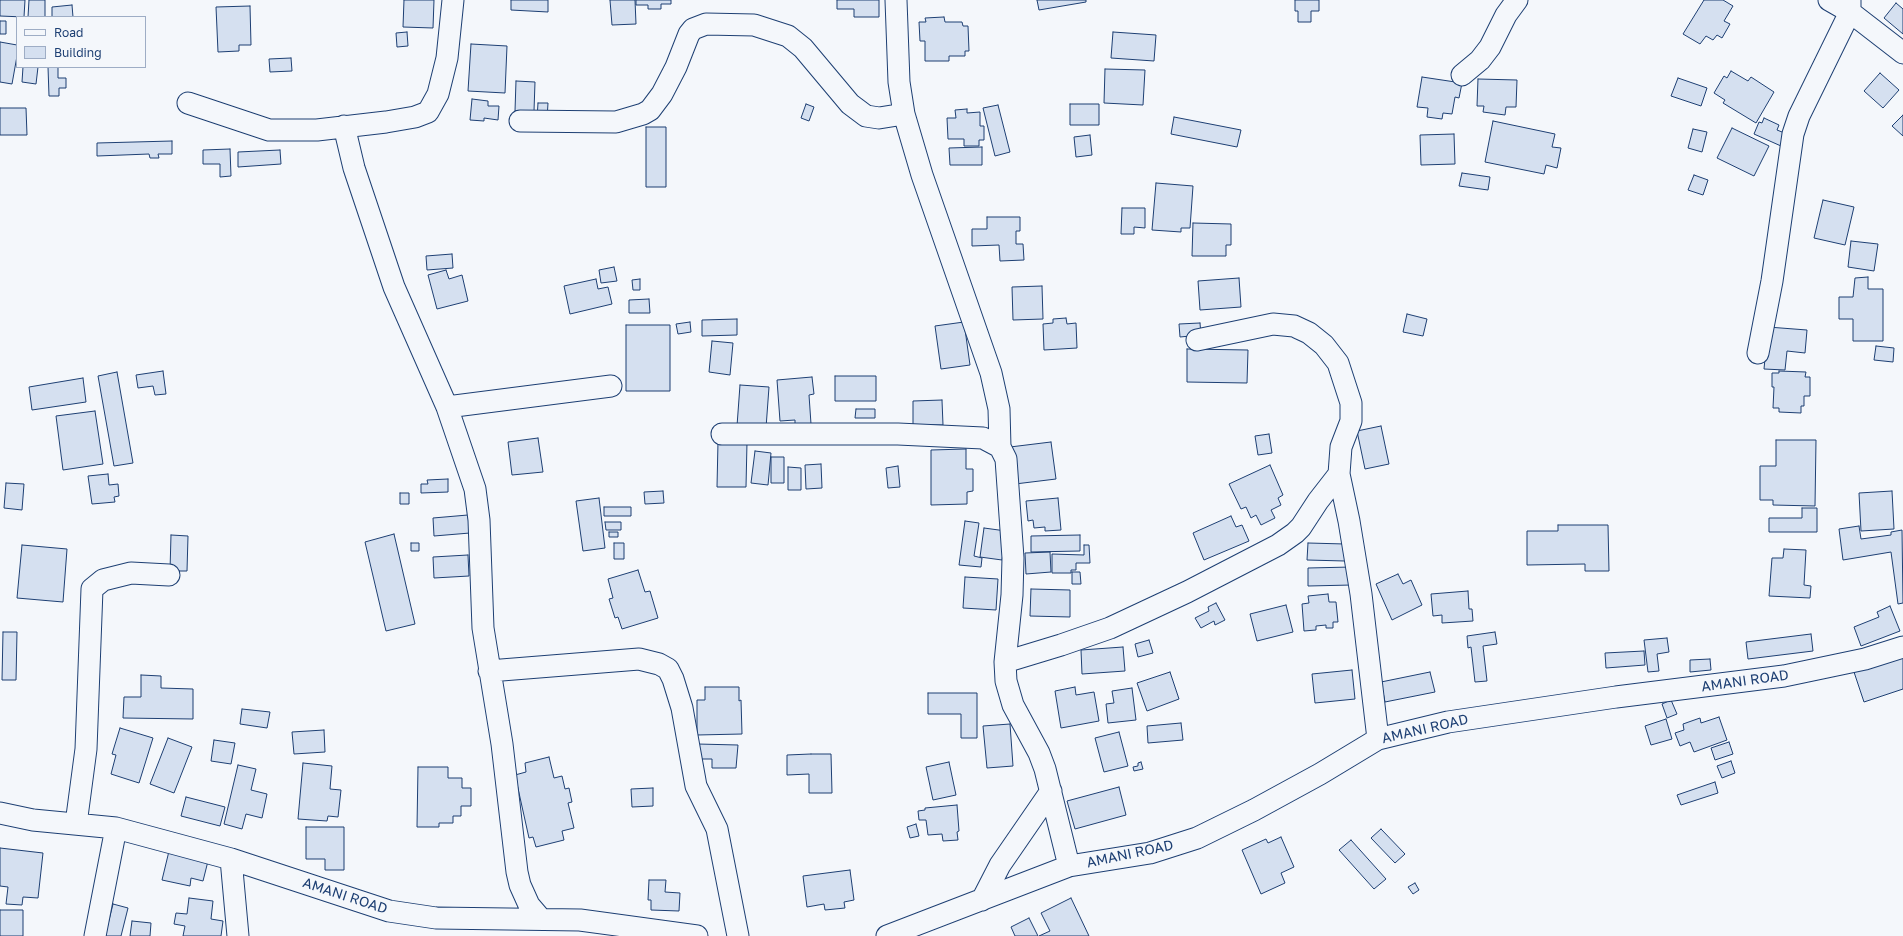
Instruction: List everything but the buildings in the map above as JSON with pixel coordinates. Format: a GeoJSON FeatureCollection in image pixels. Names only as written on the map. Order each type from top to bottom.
{"type":"FeatureCollection","features":[{"type":"Feature","properties":{"kind":"street"},"geometry":{"type":"LineString","coordinates":[[188,103],[269,130],[316,130],[416,117],[428,112],[438,94],[447,58],[453,0]]}},
{"type":"Feature","properties":{"kind":"street"},"geometry":{"type":"LineString","coordinates":[[896,0],[899,82],[904,114],[927,190],[991,373],[999,409],[1000,447],[1006,459],[1013,558],[1012,595],[1005,662],[1009,695],[1039,753],[1051,791],[1069,866]]}},
{"type":"Feature","properties":{"kind":"street"},"geometry":{"type":"LineString","coordinates":[[1462,75],[1485,54],[1494,40],[1506,14],[1517,0]]}},
{"type":"Feature","properties":{"kind":"street"},"geometry":{"type":"LineString","coordinates":[[1829,0],[1850,6],[1903,53]]}},
{"type":"Feature","properties":{"kind":"street"},"geometry":{"type":"LineString","coordinates":[[1758,354],[1772,281],[1794,134],[1799,116],[1850,6]]}},
{"type":"Feature","properties":{"kind":"street"},"geometry":{"type":"LineString","coordinates":[[520,121],[616,122],[643,114],[650,110],[662,94],[676,67],[692,29],[706,24],[754,25],[788,36],[802,48],[850,104],[866,116],[879,118],[904,114]]}},
{"type":"Feature","properties":{"kind":"street"},"geometry":{"type":"LineString","coordinates":[[344,126],[354,168],[394,287],[447,407],[475,489],[478,503],[480,597],[483,628],[502,744],[517,872],[520,885],[529,905],[541,919]]}},
{"type":"Feature","properties":{"kind":"street"},"geometry":{"type":"LineString","coordinates":[[1196,340],[1273,324],[1294,326],[1309,333],[1324,345],[1338,363],[1351,403],[1351,421],[1341,447],[1339,474],[1349,521],[1361,594],[1378,739]]}},
{"type":"Feature","properties":{"kind":"street"},"geometry":{"type":"LineString","coordinates":[[447,407],[611,386]]}},
{"type":"Feature","properties":{"kind":"street"},"geometry":{"type":"LineString","coordinates":[[722,434],[898,434],[983,438],[1000,447]]}},
{"type":"Feature","properties":{"kind":"street"},"geometry":{"type":"LineString","coordinates":[[1005,662],[1110,628],[1187,592],[1278,545],[1296,533],[1339,474]]}},
{"type":"Feature","properties":{"kind":"street"},"geometry":{"type":"LineString","coordinates":[[76,824],[86,749],[92,589],[104,580],[131,573],[169,575]]}},
{"type":"Feature","properties":{"kind":"street","name":"AMANI ROAD"},"geometry":{"type":"LineString","coordinates":[[887,936],[1069,866],[1150,853],[1196,838],[1254,810],[1320,774],[1378,739],[1456,721],[1616,697],[1784,676],[1865,659],[1903,647]]}},
{"type":"Feature","properties":{"kind":"street"},"geometry":{"type":"LineString","coordinates":[[489,671],[639,659],[659,664],[668,669],[673,679],[682,708],[696,786],[717,829],[738,936]]}},
{"type":"Feature","properties":{"kind":"street"},"geometry":{"type":"LineString","coordinates":[[982,900],[1000,865],[1051,791]]}},
{"type":"Feature","properties":{"kind":"street","name":"AMANI ROAD"},"geometry":{"type":"LineString","coordinates":[[0,812],[33,820],[116,828],[231,859],[389,911],[436,918],[580,920],[697,936]]}},
{"type":"Feature","properties":{"kind":"street"},"geometry":{"type":"LineString","coordinates":[[95,936],[116,828]]}},
{"type":"Feature","properties":{"kind":"street"},"geometry":{"type":"LineString","coordinates":[[231,859],[238,936]]}}]}
